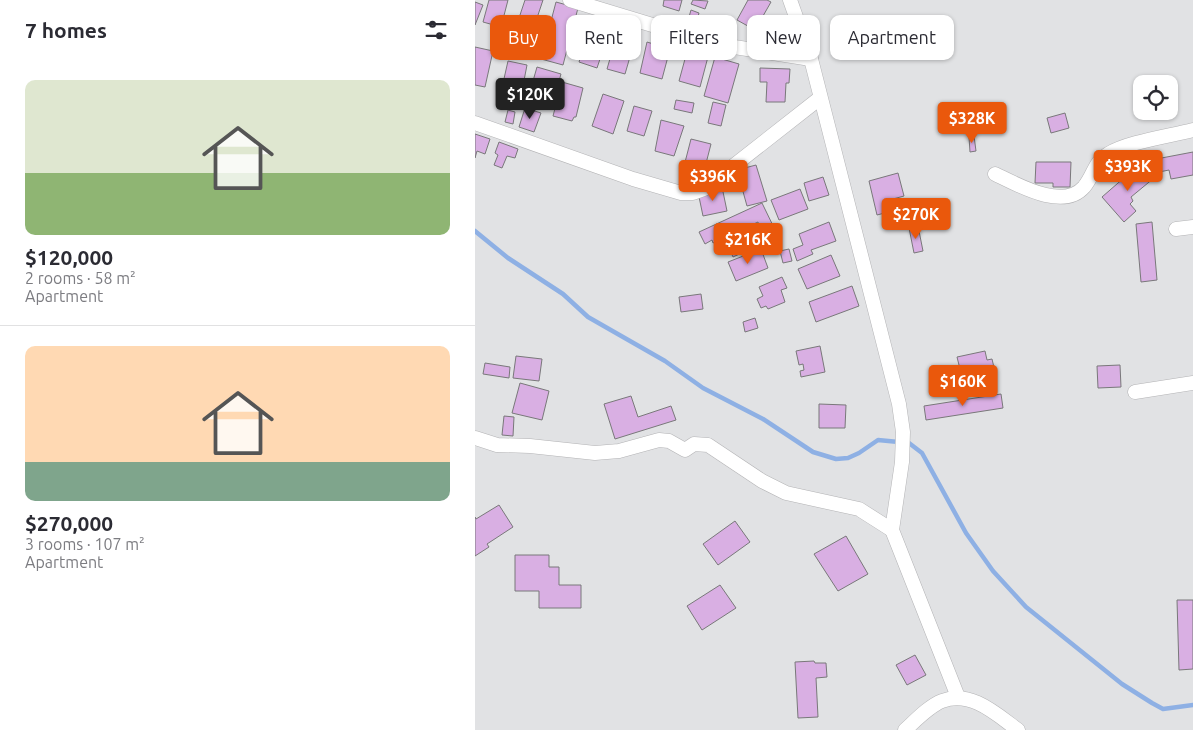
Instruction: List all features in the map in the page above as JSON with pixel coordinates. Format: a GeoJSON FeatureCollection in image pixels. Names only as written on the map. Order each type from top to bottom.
{"type":"FeatureCollection","features":[{"type":"Feature","properties":{"kind":"street"},"geometry":{"type":"LineString","coordinates":[[570,0],[715,44],[747,49]]}},
{"type":"Feature","properties":{"kind":"street"},"geometry":{"type":"LineString","coordinates":[[790,0],[795,15]]}},
{"type":"Feature","properties":{"kind":"street"},"geometry":{"type":"LineString","coordinates":[[811,60],[899,404],[903,432],[902,462],[892,530],[958,697]]}},
{"type":"Feature","properties":{"kind":"street"},"geometry":{"type":"LineString","coordinates":[[475,123],[633,180],[681,193],[693,193],[704,190],[820,98]]}},
{"type":"Feature","properties":{"kind":"street"},"geometry":{"type":"LineString","coordinates":[[995,174],[1031,191],[1051,196],[1069,195],[1079,192],[1086,185],[1098,161],[1110,152],[1193,130]]}},
{"type":"Feature","properties":{"kind":"street"},"geometry":{"type":"LineString","coordinates":[[1176,229],[1193,227]]}},
{"type":"Feature","properties":{"kind":"street"},"geometry":{"type":"LineString","coordinates":[[1135,392],[1193,383]]}},
{"type":"Feature","properties":{"kind":"street"},"geometry":{"type":"LineString","coordinates":[[475,438],[497,445],[530,446],[595,453],[619,451],[659,440],[669,441],[685,450],[694,444],[708,445],[762,481],[786,493],[859,510],[892,530]]}},
{"type":"Feature","properties":{"kind":"street"},"geometry":{"type":"LineString","coordinates":[[905,730],[940,701],[958,697],[977,702],[1019,730]]}},
{"type":"Feature","properties":{"kind":"building"},"geometry":{"type":"Polygon","coordinates":[[[489,0],[508,0],[504,15],[490,15],[490,24],[483,22],[489,0]]]}},
{"type":"Feature","properties":{"kind":"building"},"geometry":{"type":"Polygon","coordinates":[[[525,0],[543,0],[538,15],[520,15],[525,0]]]}},
{"type":"Feature","properties":{"kind":"building"},"geometry":{"type":"Polygon","coordinates":[[[664,0],[682,0],[679,11],[663,6],[664,0]]]}},
{"type":"Feature","properties":{"kind":"building"},"geometry":{"type":"Polygon","coordinates":[[[693,0],[708,1],[705,9],[691,4],[693,0]]]}},
{"type":"Feature","properties":{"kind":"building"},"geometry":{"type":"Polygon","coordinates":[[[748,0],[767,0],[771,2],[764,15],[747,15],[747,26],[737,20],[748,0]]]}},
{"type":"Feature","properties":{"kind":"building"},"geometry":{"type":"Polygon","coordinates":[[[475,2],[483,5],[475,25],[475,2]]]}},
{"type":"Feature","properties":{"kind":"building"},"geometry":{"type":"Polygon","coordinates":[[[556,2],[578,8],[576,15],[566,15],[566,54],[563,65],[545,60],[556,60],[556,15],[553,15],[556,2]]]}},
{"type":"Feature","properties":{"kind":"building"},"geometry":{"type":"Polygon","coordinates":[[[691,10],[699,13],[698,15],[690,15],[691,10]]]}},
{"type":"Feature","properties":{"kind":"building"},"geometry":{"type":"Polygon","coordinates":[[[647,42],[651,43],[651,60],[667,60],[662,79],[640,73],[647,42]]]}},
{"type":"Feature","properties":{"kind":"building"},"geometry":{"type":"Polygon","coordinates":[[[475,47],[490,50],[491,60],[485,87],[475,85],[475,47]]]}},
{"type":"Feature","properties":{"kind":"building"},"geometry":{"type":"Polygon","coordinates":[[[580,60],[600,60],[597,68],[579,62],[580,60]]]}},
{"type":"Feature","properties":{"kind":"building"},"geometry":{"type":"Polygon","coordinates":[[[610,60],[629,60],[625,74],[607,69],[610,60]]]}},
{"type":"Feature","properties":{"kind":"building"},"geometry":{"type":"Polygon","coordinates":[[[685,60],[707,60],[700,87],[679,81],[685,60]]]}},
{"type":"Feature","properties":{"kind":"building"},"geometry":{"type":"Polygon","coordinates":[[[714,60],[725,60],[739,64],[728,103],[704,96],[714,60]]]}},
{"type":"Feature","properties":{"kind":"building"},"geometry":{"type":"Polygon","coordinates":[[[508,61],[527,65],[521,96],[501,92],[508,61]]]}},
{"type":"Feature","properties":{"kind":"building"},"geometry":{"type":"Polygon","coordinates":[[[537,67],[561,74],[553,102],[529,95],[537,67]]]}},
{"type":"Feature","properties":{"kind":"building"},"geometry":{"type":"Polygon","coordinates":[[[760,68],[790,69],[789,83],[786,83],[785,102],[766,102],[767,82],[760,82],[760,68]]]}},
{"type":"Feature","properties":{"kind":"building"},"geometry":{"type":"Polygon","coordinates":[[[562,82],[583,88],[576,117],[572,121],[553,116],[562,82]]]}},
{"type":"Feature","properties":{"kind":"building"},"geometry":{"type":"Polygon","coordinates":[[[603,94],[624,101],[613,134],[592,126],[603,94]]]}},
{"type":"Feature","properties":{"kind":"building"},"geometry":{"type":"Polygon","coordinates":[[[676,100],[694,103],[692,113],[674,109],[676,100]]]}},
{"type":"Feature","properties":{"kind":"building"},"geometry":{"type":"Polygon","coordinates":[[[713,102],[726,105],[721,126],[708,123],[713,102]]]}},
{"type":"Feature","properties":{"kind":"building"},"geometry":{"type":"Polygon","coordinates":[[[634,106],[652,111],[644,136],[627,131],[634,106]]]}},
{"type":"Feature","properties":{"kind":"building"},"geometry":{"type":"Polygon","coordinates":[[[525,108],[541,113],[534,132],[519,127],[525,108]]]}},
{"type":"Feature","properties":{"kind":"building"},"geometry":{"type":"Polygon","coordinates":[[[508,110],[515,112],[513,124],[505,122],[508,110]]]}},
{"type":"Feature","properties":{"kind":"building"},"geometry":{"type":"Polygon","coordinates":[[[1065,113],[1069,128],[1051,133],[1047,118],[1065,113]]]}},
{"type":"Feature","properties":{"kind":"building"},"geometry":{"type":"Polygon","coordinates":[[[661,120],[684,126],[674,156],[655,151],[661,120]]]}},
{"type":"Feature","properties":{"kind":"building"},"geometry":{"type":"Polygon","coordinates":[[[475,134],[490,139],[485,154],[477,151],[475,158],[475,134]]]}},
{"type":"Feature","properties":{"kind":"building"},"geometry":{"type":"Polygon","coordinates":[[[974,136],[976,151],[970,152],[969,137],[974,136]]]}},
{"type":"Feature","properties":{"kind":"building"},"geometry":{"type":"Polygon","coordinates":[[[691,139],[711,144],[703,175],[683,170],[691,139]]]}},
{"type":"Feature","properties":{"kind":"building"},"geometry":{"type":"Polygon","coordinates":[[[499,142],[518,149],[515,158],[507,156],[502,168],[494,165],[498,155],[495,153],[499,142]]]}},
{"type":"Feature","properties":{"kind":"building"},"geometry":{"type":"Polygon","coordinates":[[[1193,152],[1193,175],[1171,179],[1169,170],[1154,173],[1151,160],[1193,152]]]}},
{"type":"Feature","properties":{"kind":"building"},"geometry":{"type":"Polygon","coordinates":[[[1036,162],[1071,162],[1070,187],[1053,187],[1053,183],[1035,183],[1036,162]]]}},
{"type":"Feature","properties":{"kind":"building"},"geometry":{"type":"Polygon","coordinates":[[[1141,163],[1154,178],[1131,197],[1133,201],[1130,204],[1136,211],[1124,222],[1102,197],[1141,163]]]}},
{"type":"Feature","properties":{"kind":"building"},"geometry":{"type":"Polygon","coordinates":[[[756,165],[767,201],[747,206],[737,170],[756,165]]]}},
{"type":"Feature","properties":{"kind":"building"},"geometry":{"type":"Polygon","coordinates":[[[898,173],[904,196],[893,199],[896,210],[877,215],[869,181],[898,173]]]}},
{"type":"Feature","properties":{"kind":"building"},"geometry":{"type":"Polygon","coordinates":[[[823,177],[829,195],[809,201],[804,183],[823,177]]]}},
{"type":"Feature","properties":{"kind":"building"},"geometry":{"type":"Polygon","coordinates":[[[722,187],[727,211],[703,216],[698,192],[722,187]]]}},
{"type":"Feature","properties":{"kind":"building"},"geometry":{"type":"Polygon","coordinates":[[[800,189],[808,209],[779,220],[771,200],[800,189]]]}},
{"type":"Feature","properties":{"kind":"building"},"geometry":{"type":"Polygon","coordinates":[[[762,203],[778,236],[733,257],[726,241],[759,226],[758,222],[713,243],[712,240],[705,244],[699,232],[762,203]]]}},
{"type":"Feature","properties":{"kind":"building"},"geometry":{"type":"Polygon","coordinates":[[[829,222],[836,241],[811,250],[813,254],[797,261],[793,249],[803,245],[799,234],[829,222]]]}},
{"type":"Feature","properties":{"kind":"building"},"geometry":{"type":"Polygon","coordinates":[[[1152,222],[1157,280],[1141,282],[1136,224],[1152,222]]]}},
{"type":"Feature","properties":{"kind":"building"},"geometry":{"type":"Polygon","coordinates":[[[918,226],[923,251],[914,253],[909,228],[918,226]]]}},
{"type":"Feature","properties":{"kind":"building"},"geometry":{"type":"Polygon","coordinates":[[[761,249],[768,268],[736,281],[728,262],[761,249]]]}},
{"type":"Feature","properties":{"kind":"building"},"geometry":{"type":"Polygon","coordinates":[[[789,249],[792,261],[783,263],[780,251],[789,249]]]}},
{"type":"Feature","properties":{"kind":"building"},"geometry":{"type":"Polygon","coordinates":[[[831,255],[840,276],[807,289],[798,269],[831,255]]]}},
{"type":"Feature","properties":{"kind":"building"},"geometry":{"type":"Polygon","coordinates":[[[782,277],[787,288],[781,290],[785,302],[768,309],[766,306],[761,308],[757,299],[763,296],[759,287],[782,277]]]}},
{"type":"Feature","properties":{"kind":"building"},"geometry":{"type":"Polygon","coordinates":[[[852,286],[859,306],[816,322],[809,302],[852,286]]]}},
{"type":"Feature","properties":{"kind":"building"},"geometry":{"type":"Polygon","coordinates":[[[701,294],[703,309],[681,312],[679,297],[701,294]]]}},
{"type":"Feature","properties":{"kind":"building"},"geometry":{"type":"Polygon","coordinates":[[[755,318],[758,328],[745,332],[743,322],[755,318]]]}},
{"type":"Feature","properties":{"kind":"building"},"geometry":{"type":"Polygon","coordinates":[[[820,346],[825,372],[801,377],[800,371],[804,370],[803,364],[799,365],[796,351],[820,346]]]}},
{"type":"Feature","properties":{"kind":"building"},"geometry":{"type":"Polygon","coordinates":[[[985,351],[987,360],[992,359],[996,376],[963,381],[957,357],[985,351]]]}},
{"type":"Feature","properties":{"kind":"building"},"geometry":{"type":"Polygon","coordinates":[[[516,356],[542,359],[539,381],[513,378],[516,356]]]}},
{"type":"Feature","properties":{"kind":"building"},"geometry":{"type":"Polygon","coordinates":[[[485,363],[510,367],[509,378],[483,374],[485,363]]]}},
{"type":"Feature","properties":{"kind":"building"},"geometry":{"type":"Polygon","coordinates":[[[1120,365],[1121,387],[1098,388],[1097,366],[1120,365]]]}},
{"type":"Feature","properties":{"kind":"building"},"geometry":{"type":"Polygon","coordinates":[[[520,383],[549,391],[542,420],[512,413],[520,383]]]}},
{"type":"Feature","properties":{"kind":"building"},"geometry":{"type":"Polygon","coordinates":[[[1001,394],[1003,408],[926,420],[924,406],[1001,394]]]}},
{"type":"Feature","properties":{"kind":"building"},"geometry":{"type":"Polygon","coordinates":[[[631,396],[638,417],[671,406],[676,420],[615,439],[604,404],[631,396]]]}},
{"type":"Feature","properties":{"kind":"building"},"geometry":{"type":"Polygon","coordinates":[[[819,404],[846,405],[845,428],[819,428],[819,404]]]}},
{"type":"Feature","properties":{"kind":"building"},"geometry":{"type":"Polygon","coordinates":[[[504,416],[514,417],[513,436],[502,435],[504,416]]]}},
{"type":"Feature","properties":{"kind":"building"},"geometry":{"type":"Polygon","coordinates":[[[499,505],[513,527],[487,544],[489,547],[475,556],[475,517],[476,519],[499,505]]]}},
{"type":"Feature","properties":{"kind":"building"},"geometry":{"type":"Polygon","coordinates":[[[735,521],[750,542],[718,565],[703,544],[735,521]]]}},
{"type":"Feature","properties":{"kind":"building"},"geometry":{"type":"Polygon","coordinates":[[[846,536],[868,574],[838,591],[814,554],[846,536]]]}},
{"type":"Feature","properties":{"kind":"building"},"geometry":{"type":"Polygon","coordinates":[[[515,555],[549,555],[549,567],[559,567],[559,585],[581,585],[581,608],[539,608],[539,591],[515,591],[515,555]]]}},
{"type":"Feature","properties":{"kind":"building"},"geometry":{"type":"Polygon","coordinates":[[[720,585],[736,608],[702,630],[687,606],[720,585]]]}},
{"type":"Feature","properties":{"kind":"building"},"geometry":{"type":"Polygon","coordinates":[[[1177,600],[1193,600],[1193,669],[1179,670],[1177,600]]]}},
{"type":"Feature","properties":{"kind":"building"},"geometry":{"type":"Polygon","coordinates":[[[915,655],[926,675],[907,685],[896,665],[915,655]]]}},
{"type":"Feature","properties":{"kind":"building"},"geometry":{"type":"Polygon","coordinates":[[[814,661],[815,663],[826,663],[827,677],[816,678],[818,717],[798,718],[795,662],[814,661]]]}},
{"type":"Feature","properties":{"kind":"waterway"},"geometry":{"type":"LineString","coordinates":[[475,231],[508,258],[563,294],[588,317],[665,361],[703,388],[763,419],[813,452],[836,459],[848,458],[878,440],[909,443],[922,453],[966,533],[993,571],[1026,607],[1122,684],[1152,703],[1163,709],[1193,705]]}}]}
